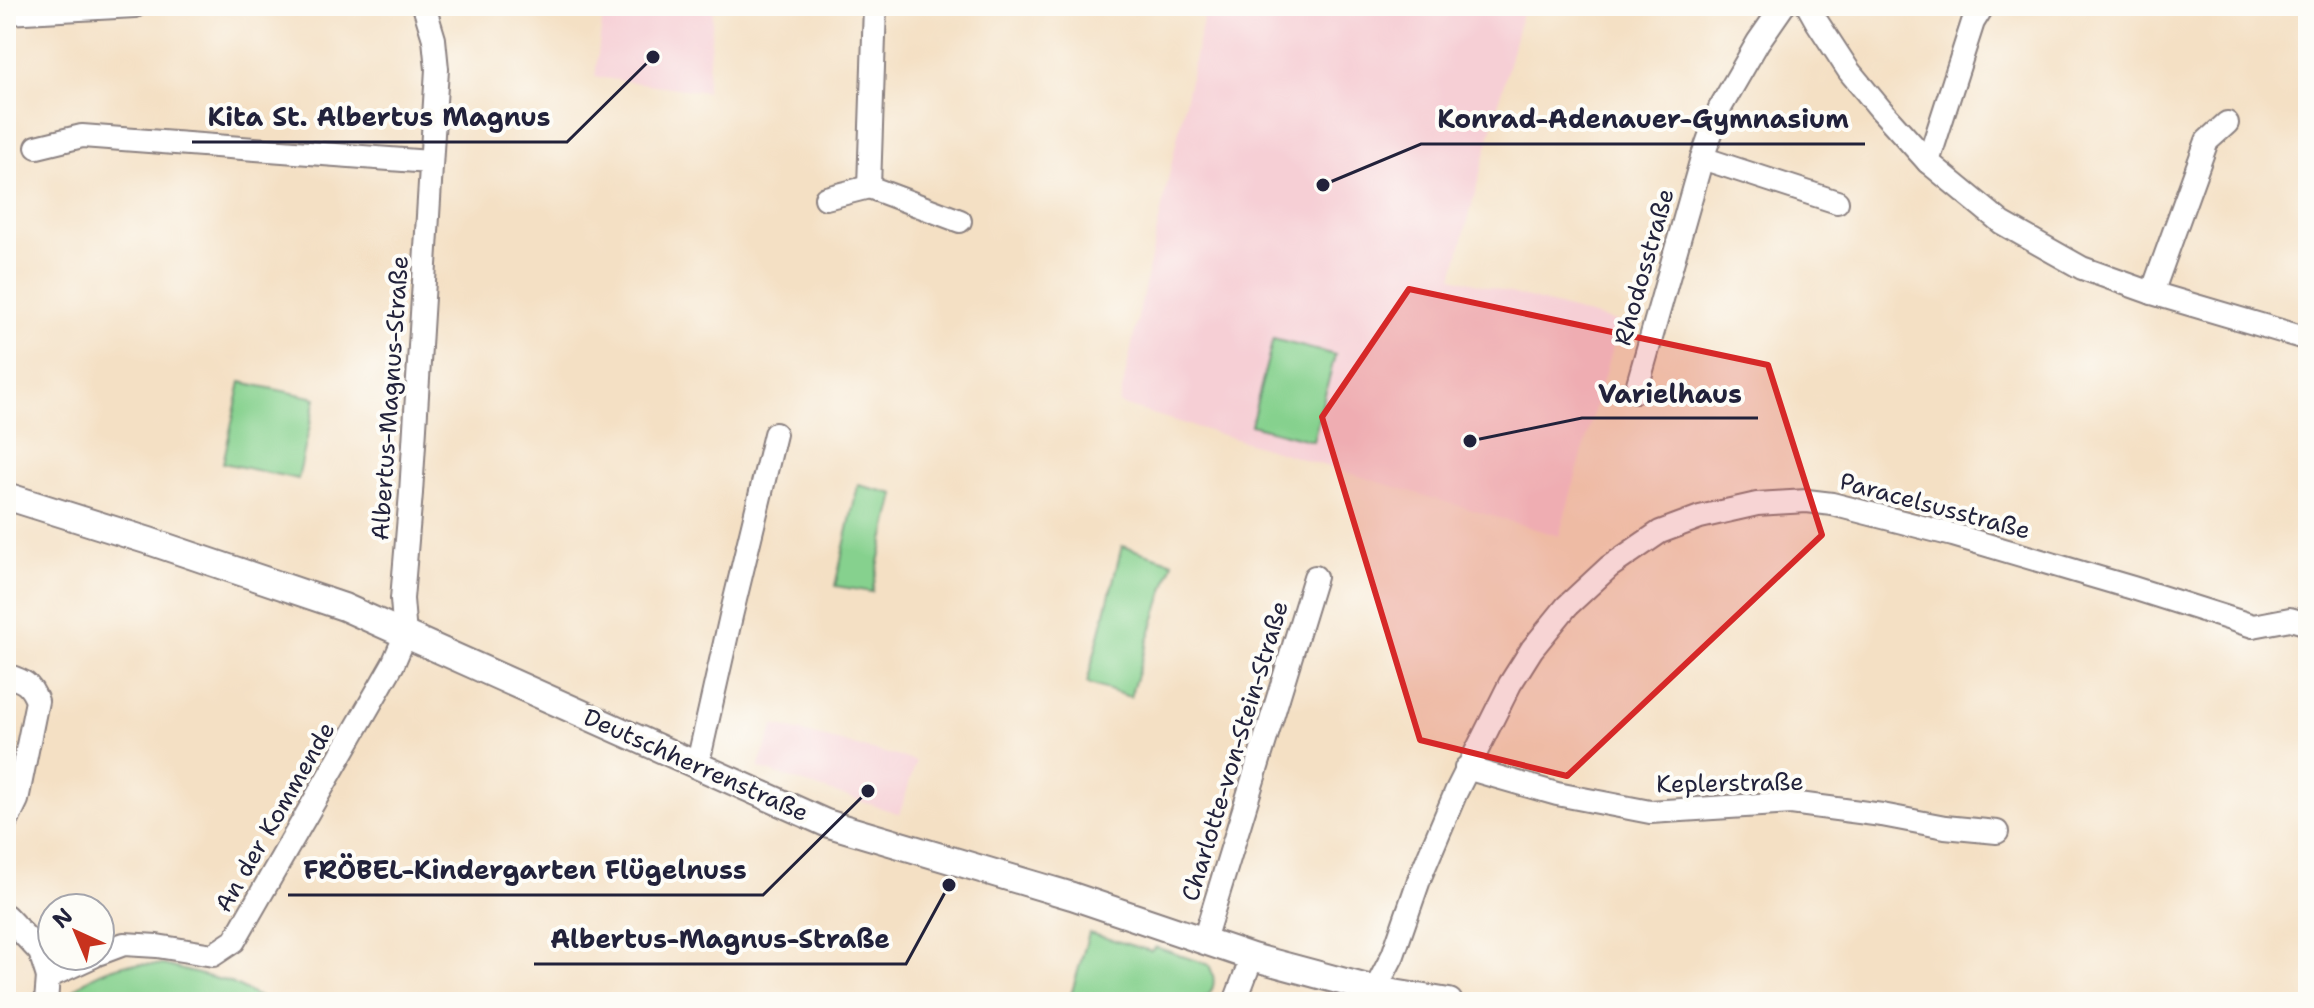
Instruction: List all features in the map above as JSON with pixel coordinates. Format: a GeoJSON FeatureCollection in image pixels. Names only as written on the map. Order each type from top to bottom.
{"type":"FeatureCollection","features":[{"type":"Feature","properties":{"kind":"street"},"geometry":{"type":"LineString","coordinates":[[6,13],[135,6]]}},
{"type":"Feature","properties":{"kind":"street","name":"Albertus-Magnus-Straße"},"geometry":{"type":"LineString","coordinates":[[405,636],[402,599],[437,69],[434,39],[424,6]]}},
{"type":"Feature","properties":{"kind":"street"},"geometry":{"type":"LineString","coordinates":[[869,187],[875,6]]}},
{"type":"Feature","properties":{"kind":"street","name":"Rhodosstraße"},"geometry":{"type":"LineString","coordinates":[[1636,391],[1702,158],[1720,108],[1783,6]]}},
{"type":"Feature","properties":{"kind":"street"},"geometry":{"type":"LineString","coordinates":[[1808,6],[1849,71],[1882,111],[1928,162],[2002,223],[2082,268],[2152,293],[2308,339]]}},
{"type":"Feature","properties":{"kind":"street"},"geometry":{"type":"LineString","coordinates":[[1928,162],[1973,22],[1983,6]]}},
{"type":"Feature","properties":{"kind":"street"},"geometry":{"type":"LineString","coordinates":[[2152,293],[2207,141],[2227,123]]}},
{"type":"Feature","properties":{"kind":"street"},"geometry":{"type":"LineString","coordinates":[[37,147],[82,136],[430,162]]}},
{"type":"Feature","properties":{"kind":"street"},"geometry":{"type":"LineString","coordinates":[[1702,158],[1837,202]]}},
{"type":"Feature","properties":{"kind":"street"},"geometry":{"type":"LineString","coordinates":[[826,198],[869,187],[960,221]]}},
{"type":"Feature","properties":{"kind":"street"},"geometry":{"type":"LineString","coordinates":[[697,767],[775,434]]}},
{"type":"Feature","properties":{"kind":"street","name":"Deutschherrenstraße"},"geometry":{"type":"LineString","coordinates":[[6,496],[344,607],[826,823],[1072,896],[1252,957],[1375,990],[1449,1002]]}},
{"type":"Feature","properties":{"kind":"street","name":"Paracelsusstraße"},"geometry":{"type":"LineString","coordinates":[[1375,990],[1393,955],[1420,877],[1466,768],[1510,684],[1532,649],[1567,606],[1609,567],[1660,532],[1700,517],[1757,504],[1807,501],[1832,504],[1953,535],[2253,626],[2290,619],[2308,624]]}},
{"type":"Feature","properties":{"kind":"street","name":"Charlotte-von-Stein-Straße"},"geometry":{"type":"LineString","coordinates":[[1204,940],[1315,577]]}},
{"type":"Feature","properties":{"kind":"street","name":"An der Kommende"},"geometry":{"type":"LineString","coordinates":[[116,947],[124,944],[157,946],[213,955],[234,941],[393,664],[405,636]]}},
{"type":"Feature","properties":{"kind":"street"},"geometry":{"type":"LineString","coordinates":[[6,675],[22,680],[33,689],[37,701],[17,800],[6,823]]}},
{"type":"Feature","properties":{"kind":"street","name":"Keplerstraße"},"geometry":{"type":"LineString","coordinates":[[1466,768],[1557,794],[1650,812],[1791,803],[1997,832]]}},
{"type":"Feature","properties":{"kind":"street"},"geometry":{"type":"LineString","coordinates":[[6,916],[40,952],[48,977],[46,1002]]}},
{"type":"Feature","properties":{"kind":"street"},"geometry":{"type":"LineString","coordinates":[[1236,1002],[1252,957]]}},
{"type":"Feature","properties":{"kind":"street"},"geometry":{"type":"LineString","coordinates":[[48,977],[59,972]]}},
{"type":"Feature","properties":{"kind":"highlighted area"},"geometry":{"type":"Polygon","coordinates":[[[1409,289],[1768,365],[1822,535],[1567,776],[1420,740],[1322,417],[1409,289]]]}},
{"type":"Feature","properties":{"kind":"shaded area"},"geometry":{"type":"Polygon","coordinates":[[[604,6],[714,6],[706,92],[595,77],[604,6]]]}},
{"type":"Feature","properties":{"kind":"shaded area"},"geometry":{"type":"Polygon","coordinates":[[[1206,6],[1524,6],[1453,277],[1619,323],[1559,536],[1119,404],[1206,6]]]}},
{"type":"Feature","properties":{"kind":"shaded area"},"geometry":{"type":"Polygon","coordinates":[[[774,725],[916,761],[900,814],[758,768],[774,725]]]}},
{"type":"Feature","properties":{"kind":"green space"},"geometry":{"type":"Polygon","coordinates":[[[1273,339],[1335,355],[1313,441],[1251,425],[1273,339]]]}},
{"type":"Feature","properties":{"kind":"green space"},"geometry":{"type":"Polygon","coordinates":[[[241,382],[316,398],[298,479],[223,463],[241,382]]]}},
{"type":"Feature","properties":{"kind":"green space"},"geometry":{"type":"Polygon","coordinates":[[[858,485],[895,494],[872,592],[835,586],[858,485]]]}},
{"type":"Feature","properties":{"kind":"green space"},"geometry":{"type":"Polygon","coordinates":[[[1122,546],[1173,562],[1130,697],[1087,683],[1122,546]]]}},
{"type":"Feature","properties":{"kind":"green space"},"geometry":{"type":"Polygon","coordinates":[[[1089,933],[1151,951],[1156,947],[1209,965],[1213,977],[1212,988],[1208,996],[1183,1002],[1149,1002],[1141,993],[1094,1002],[1069,1002],[1089,933]]]}},
{"type":"Feature","properties":{"kind":"green space"},"geometry":{"type":"Polygon","coordinates":[[[128,964],[164,965],[229,982],[269,1002],[65,1002],[77,987],[103,972],[116,972],[116,967],[128,964]]]}},
{"type":"Feature","properties":{"kind":"place","name":"Kita St. Albertus Magnus"},"geometry":{"type":"Point","coordinates":[653,57]}},
{"type":"Feature","properties":{"kind":"place","name":"Konrad-Adenauer-Gymnasium"},"geometry":{"type":"Point","coordinates":[1323,185]}},
{"type":"Feature","properties":{"kind":"place","name":"Varielhaus"},"geometry":{"type":"Point","coordinates":[1470,441]}},
{"type":"Feature","properties":{"kind":"place","name":"FRÖBEL-Kindergarten Flügelnuss"},"geometry":{"type":"Point","coordinates":[868,791]}},
{"type":"Feature","properties":{"kind":"place","name":"Albertus-Magnus-Straße"},"geometry":{"type":"Point","coordinates":[949,885]}}]}
